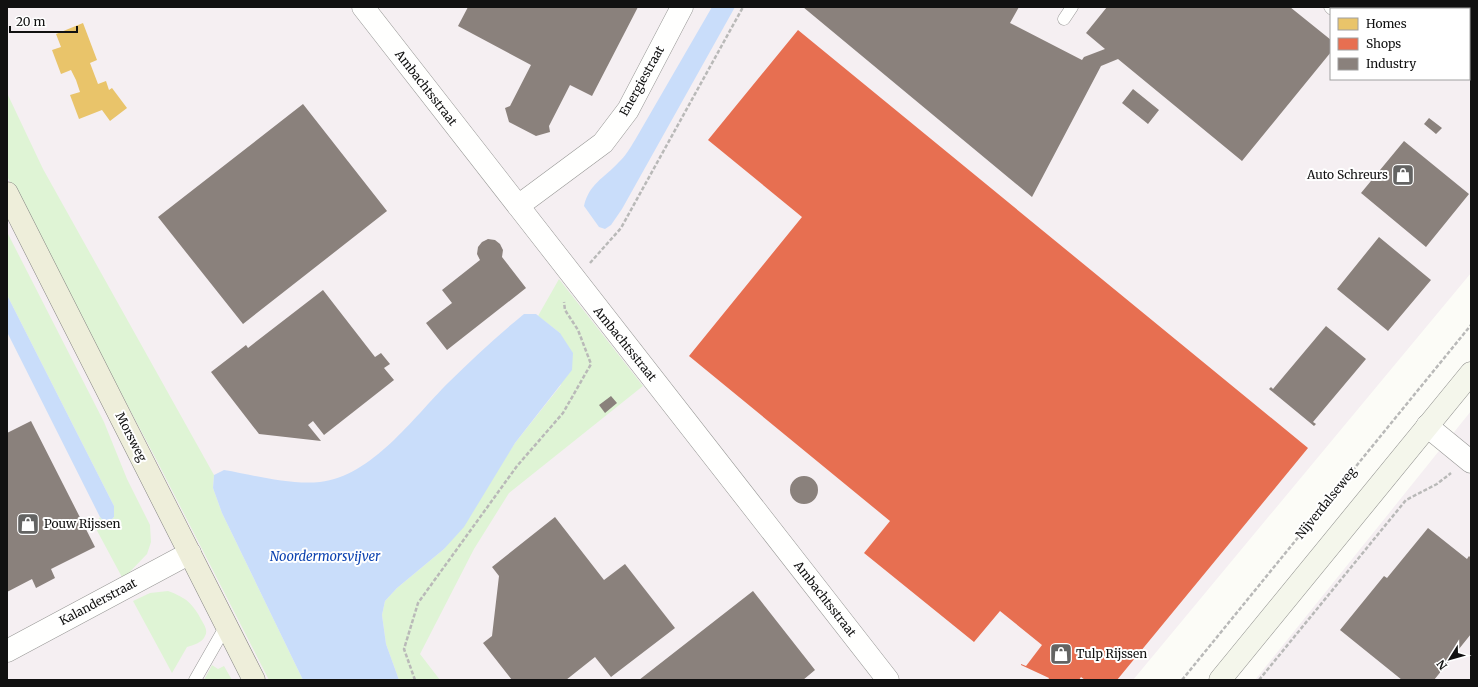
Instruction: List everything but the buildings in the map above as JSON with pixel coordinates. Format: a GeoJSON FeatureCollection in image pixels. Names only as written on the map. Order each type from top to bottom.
{"type":"FeatureCollection","features":[{"type":"Feature","properties":{"kind":"main road","name":"Morsweg"},"geometry":{"type":"LineString","coordinates":[[7,194],[254,680]]}},
{"type":"Feature","properties":{"kind":"street","name":"Ambachtsstraat"},"geometry":{"type":"LineString","coordinates":[[363,7],[888,680]]}},
{"type":"Feature","properties":{"kind":"street","name":"Energiestraat"},"geometry":{"type":"LineString","coordinates":[[518,206],[603,143],[628,110],[682,7]]}},
{"type":"Feature","properties":{"kind":"street"},"geometry":{"type":"LineString","coordinates":[[1220,680],[1471,373]]}},
{"type":"Feature","properties":{"kind":"street"},"geometry":{"type":"LineString","coordinates":[[1427,426],[1468,460]]}},
{"type":"Feature","properties":{"kind":"street","name":"Kalanderstraat"},"geometry":{"type":"LineString","coordinates":[[7,651],[190,554]]}},
{"type":"Feature","properties":{"kind":"lane"},"geometry":{"type":"LineString","coordinates":[[1064,19],[1072,7]]}},
{"type":"Feature","properties":{"kind":"lane"},"geometry":{"type":"LineString","coordinates":[[194,680],[226,624]]}},
{"type":"Feature","properties":{"kind":"path"},"geometry":{"type":"LineString","coordinates":[[415,680],[404,649],[418,603],[517,466],[563,413],[591,364],[578,330],[565,310],[563,295],[620,228],[743,7]]}},
{"type":"Feature","properties":{"kind":"path","name":"Nijverdalseweg"},"geometry":{"type":"LineString","coordinates":[[1182,680],[1471,326]]}},
{"type":"Feature","properties":{"kind":"path"},"geometry":{"type":"LineString","coordinates":[[1259,680],[1406,500],[1437,484],[1468,460]]}},
{"type":"Feature","properties":{"kind":"shaded area"},"geometry":{"type":"Polygon","coordinates":[[[7,7],[1471,7],[1471,273],[1133,680],[7,680],[7,7]]]}},
{"type":"Feature","properties":{"kind":"shaded area"},"geometry":{"type":"Polygon","coordinates":[[[1471,411],[1471,680],[1255,680],[1471,411]]]}},
{"type":"Feature","properties":{"kind":"green space"},"geometry":{"type":"Polygon","coordinates":[[[7,93],[43,169],[214,475],[213,488],[222,513],[303,680],[269,680],[156,459],[16,195],[7,176],[7,93]]]}},
{"type":"Feature","properties":{"kind":"green space"},"geometry":{"type":"Polygon","coordinates":[[[7,232],[104,422],[127,479],[150,525],[151,542],[147,554],[123,579],[94,525],[100,517],[103,520],[111,520],[114,517],[114,506],[7,295],[7,232]]]}},
{"type":"Feature","properties":{"kind":"green space"},"geometry":{"type":"Polygon","coordinates":[[[559,279],[643,386],[509,493],[474,549],[420,654],[440,680],[399,680],[386,644],[382,615],[385,601],[397,588],[444,549],[515,443],[561,385],[560,333],[538,316],[559,279]]]}},
{"type":"Feature","properties":{"kind":"green space"},"geometry":{"type":"Polygon","coordinates":[[[168,591],[189,602],[199,615],[206,630],[206,634],[202,640],[187,647],[172,673],[133,601],[150,593],[168,591]]]}},
{"type":"Feature","properties":{"kind":"green space"},"geometry":{"type":"Polygon","coordinates":[[[212,665],[218,669],[224,666],[232,680],[204,680],[212,665]]]}},
{"type":"Feature","properties":{"kind":"water"},"geometry":{"type":"Polygon","coordinates":[[[712,7],[735,7],[622,209],[611,225],[605,229],[599,227],[584,206],[589,192],[621,161],[635,140],[712,7]]]}},
{"type":"Feature","properties":{"kind":"water"},"geometry":{"type":"Polygon","coordinates":[[[7,295],[114,506],[114,517],[111,520],[103,520],[100,517],[7,332],[7,295]]]}},
{"type":"Feature","properties":{"kind":"water","name":"Noordermorsvijver"},"geometry":{"type":"Polygon","coordinates":[[[524,314],[536,314],[560,333],[573,353],[572,370],[515,443],[464,527],[444,549],[397,588],[385,601],[382,615],[386,644],[399,680],[303,680],[222,513],[213,488],[214,475],[224,470],[284,481],[308,483],[320,482],[339,477],[357,469],[390,443],[475,356],[524,314]]]}},
{"type":"Feature","properties":{"kind":"place","name":"Auto Schreurs"},"geometry":{"type":"Point","coordinates":[1403,175]}},
{"type":"Feature","properties":{"kind":"place","name":"Pouw Rijssen"},"geometry":{"type":"Point","coordinates":[28,524]}},
{"type":"Feature","properties":{"kind":"place","name":"Tulp Rijssen"},"geometry":{"type":"Point","coordinates":[1061,654]}}]}
